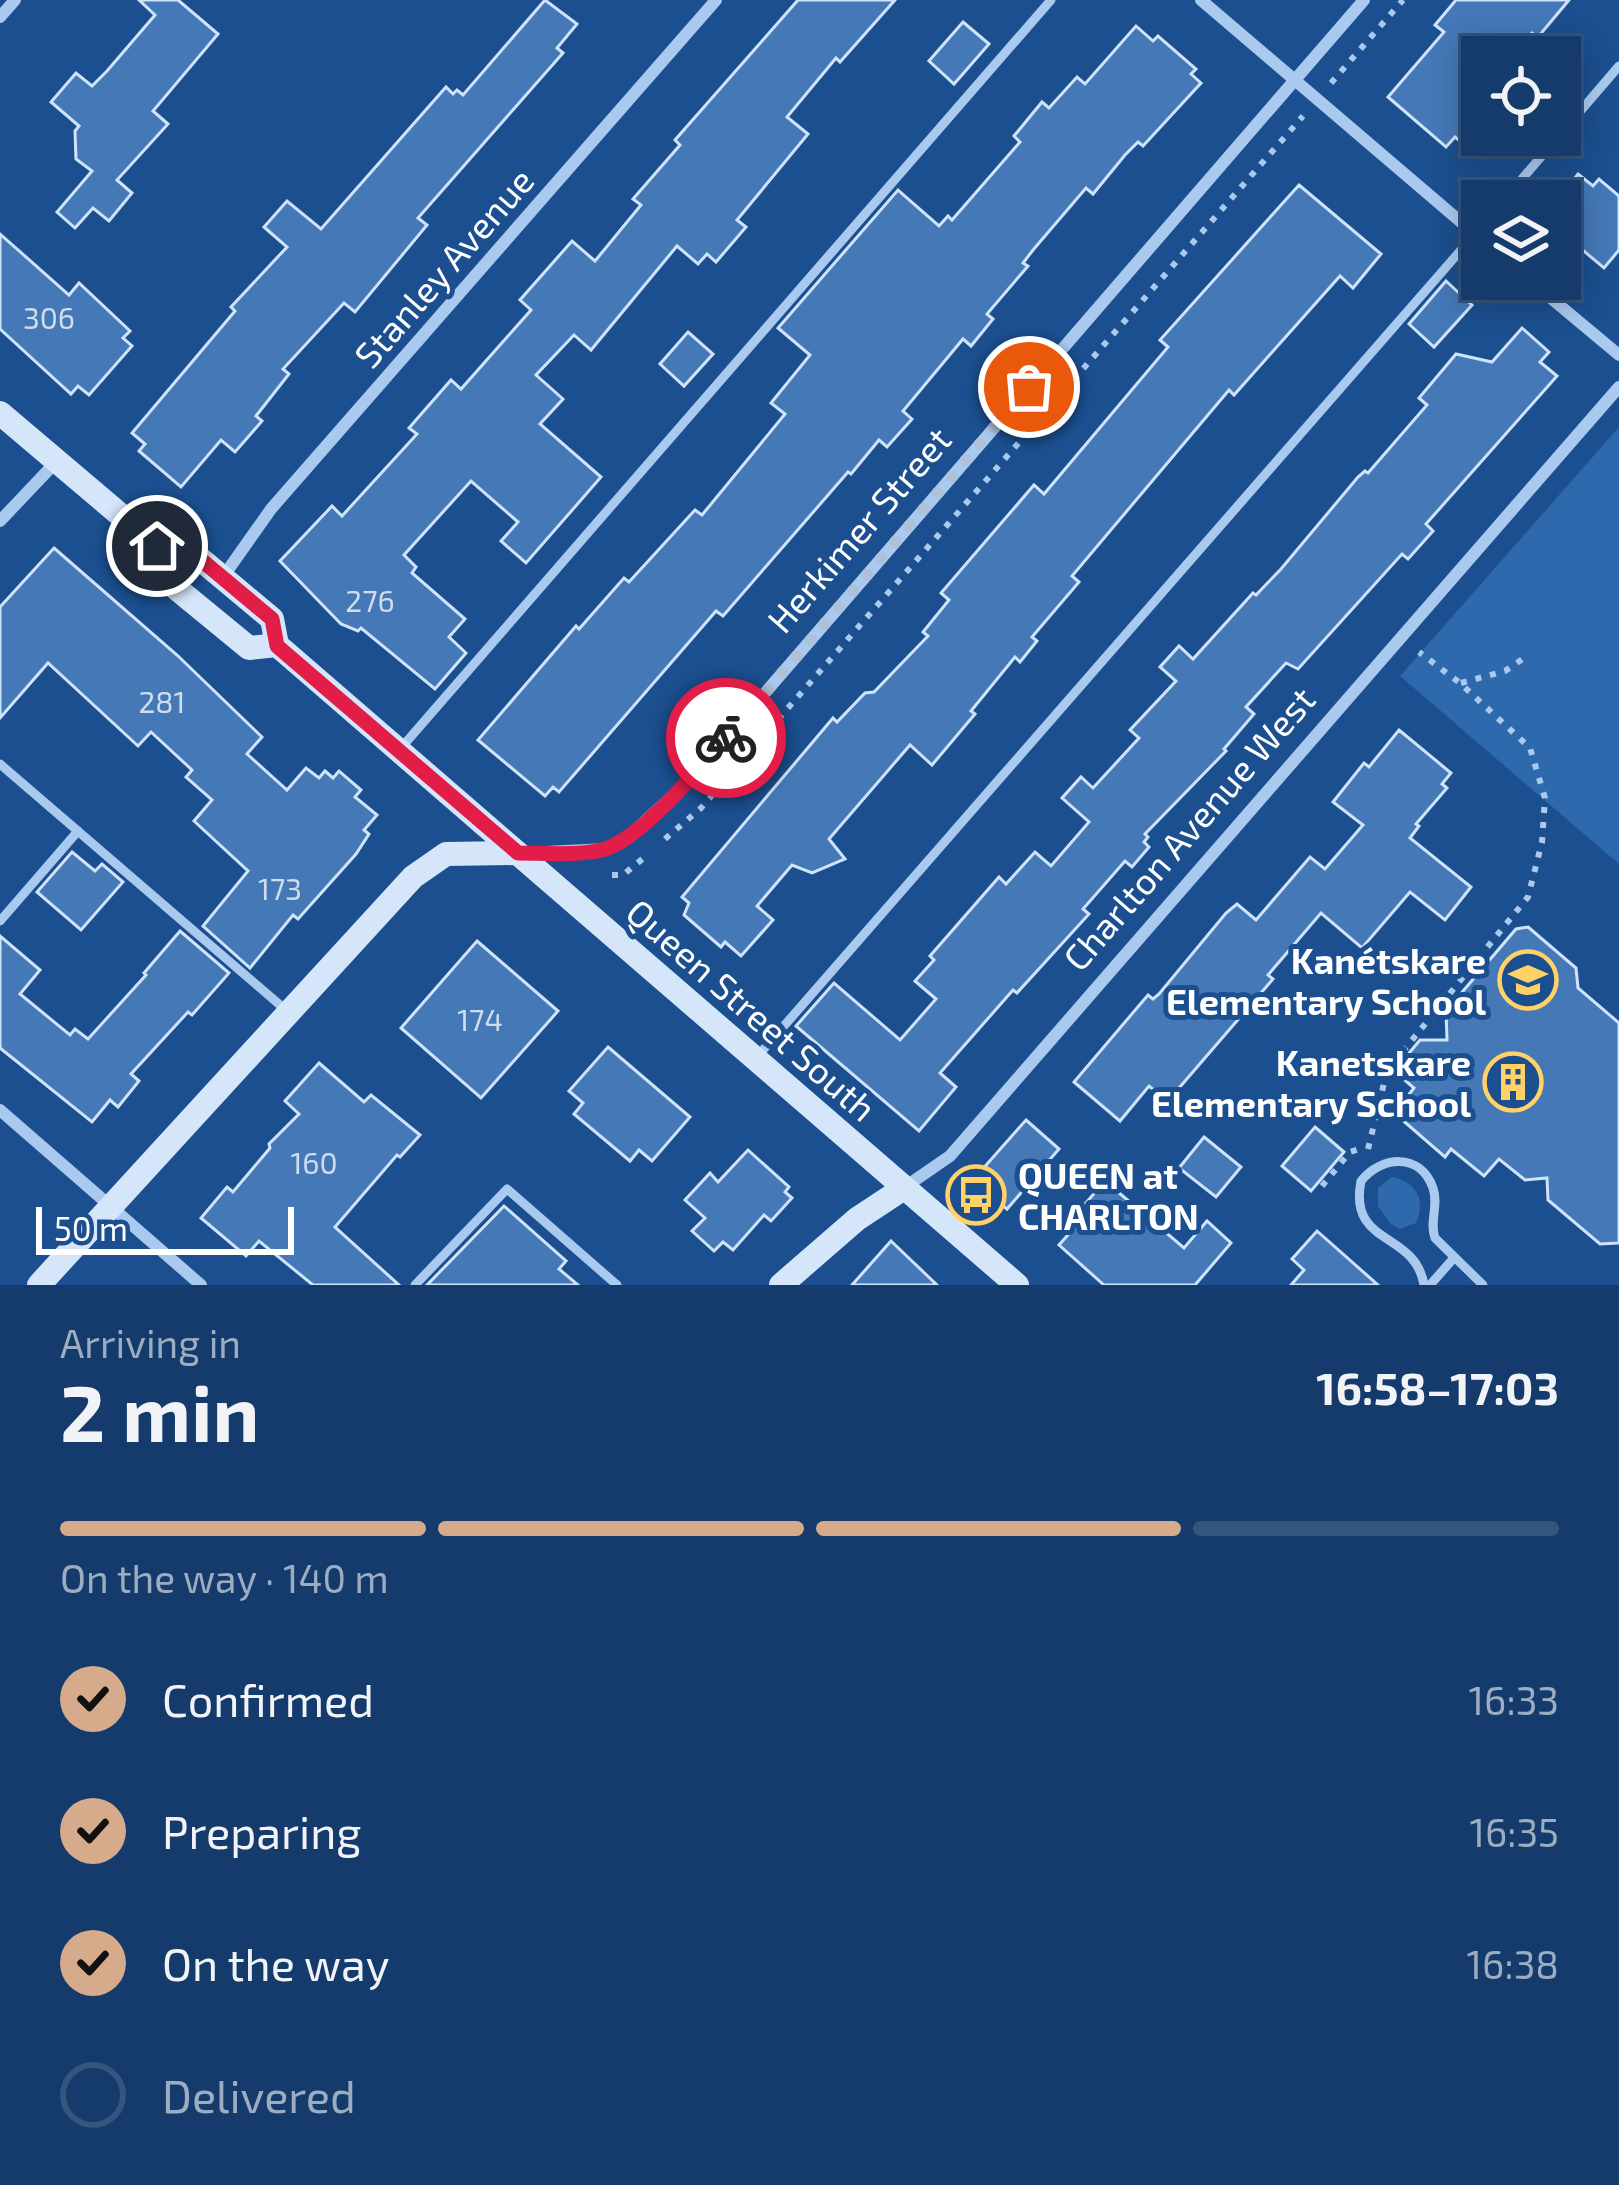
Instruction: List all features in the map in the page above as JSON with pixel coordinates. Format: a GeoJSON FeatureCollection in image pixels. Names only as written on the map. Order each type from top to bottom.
{"type":"FeatureCollection","features":[{"type":"Feature","properties":{"kind":"main road","name":"Queen Street South"},"geometry":{"type":"LineString","coordinates":[[0,413],[157,546],[193,553],[272,619],[277,646],[1017,1285]]}},
{"type":"Feature","properties":{"kind":"main road","name":"Queen Street South"},"geometry":{"type":"LineString","coordinates":[[157,546],[165,579],[249,648],[277,646]]}},
{"type":"Feature","properties":{"kind":"main road","name":"Herkimer Street"},"geometry":{"type":"LineString","coordinates":[[39,1285],[428,864],[446,854],[518,853]]}},
{"type":"Feature","properties":{"kind":"main road","name":"Charlton Avenue West"},"geometry":{"type":"LineString","coordinates":[[781,1285],[857,1220],[904,1188]]}},
{"type":"Feature","properties":{"kind":"street"},"geometry":{"type":"LineString","coordinates":[[0,17],[15,0]]}},
{"type":"Feature","properties":{"kind":"street","name":"Stanley Avenue"},"geometry":{"type":"LineString","coordinates":[[223,578],[271,509],[716,0]]}},
{"type":"Feature","properties":{"kind":"street"},"geometry":{"type":"LineString","coordinates":[[1202,0],[1461,218]]}},
{"type":"Feature","properties":{"kind":"street","name":"Herkimer Street"},"geometry":{"type":"LineString","coordinates":[[518,853],[608,849],[688,782],[1364,0]]}},
{"type":"Feature","properties":{"kind":"street"},"geometry":{"type":"LineString","coordinates":[[1553,300],[1619,356]]}},
{"type":"Feature","properties":{"kind":"street","name":"Charlton Avenue West"},"geometry":{"type":"LineString","coordinates":[[904,1188],[950,1156],[1619,387]]}},
{"type":"Feature","properties":{"kind":"street"},"geometry":{"type":"LineString","coordinates":[[0,521],[56,461]]}},
{"type":"Feature","properties":{"kind":"street"},"geometry":{"type":"LineString","coordinates":[[0,1110],[201,1285]]}},
{"type":"Feature","properties":{"kind":"lane"},"geometry":{"type":"LineString","coordinates":[[399,750],[1051,0]]}},
{"type":"Feature","properties":{"kind":"lane"},"geometry":{"type":"LineString","coordinates":[[1521,180],[1619,66]]}},
{"type":"Feature","properties":{"kind":"lane"},"geometry":{"type":"LineString","coordinates":[[754,1060],[1461,256]]}},
{"type":"Feature","properties":{"kind":"lane"},"geometry":{"type":"LineString","coordinates":[[0,764],[289,1012]]}},
{"type":"Feature","properties":{"kind":"lane"},"geometry":{"type":"LineString","coordinates":[[0,921],[78,831]]}},
{"type":"Feature","properties":{"kind":"lane"},"geometry":{"type":"LineString","coordinates":[[1453,1259],[1427,1285],[1411,1255],[1366,1223],[1358,1198],[1361,1181],[1381,1162],[1410,1165],[1426,1178],[1433,1190],[1431,1228],[1453,1259],[1484,1285]]}},
{"type":"Feature","properties":{"kind":"lane"},"geometry":{"type":"LineString","coordinates":[[415,1285],[507,1189],[616,1285]]}},
{"type":"Feature","properties":{"kind":"path"},"geometry":{"type":"LineString","coordinates":[[1346,67],[1403,0]]}},
{"type":"Feature","properties":{"kind":"path"},"geometry":{"type":"LineString","coordinates":[[623,875],[701,808],[1291,130]]}},
{"type":"Feature","properties":{"kind":"path"},"geometry":{"type":"LineString","coordinates":[[1361,1181],[1387,1071],[1528,897],[1542,842],[1545,798],[1531,748],[1460,683],[1402,639]]}},
{"type":"Feature","properties":{"kind":"path"},"geometry":{"type":"LineString","coordinates":[[1460,683],[1505,671],[1524,658]]}},
{"type":"Feature","properties":{"kind":"path"},"geometry":{"type":"LineString","coordinates":[[1322,1186],[1350,1152]]}},
{"type":"Feature","properties":{"kind":"shaded area"},"geometry":{"type":"Polygon","coordinates":[[[1619,427],[1619,864],[1400,676],[1619,427]]]}},
{"type":"Feature","properties":{"kind":"shaded area"},"geometry":{"type":"Polygon","coordinates":[[[1392,1177],[1408,1183],[1419,1200],[1416,1223],[1400,1229],[1378,1206],[1378,1188],[1392,1177]]]}},
{"type":"Feature","properties":{"kind":"building"},"geometry":{"type":"Polygon","coordinates":[[[139,0],[178,0],[218,34],[153,111],[168,124],[117,180],[132,193],[109,221],[93,208],[75,228],[57,212],[92,171],[76,159],[79,126],[51,102],[76,73],[92,86],[107,71],[155,15],[139,0]]]}},
{"type":"Feature","properties":{"kind":"building"},"geometry":{"type":"Polygon","coordinates":[[[545,0],[577,24],[557,48],[563,53],[418,218],[427,225],[355,312],[344,303],[283,369],[289,374],[256,416],[262,421],[235,452],[221,440],[181,487],[139,451],[145,444],[132,433],[235,311],[231,307],[287,247],[264,227],[287,201],[321,229],[446,87],[463,95],[545,0]]]}},
{"type":"Feature","properties":{"kind":"building"},"geometry":{"type":"Polygon","coordinates":[[[798,0],[895,0],[840,62],[836,58],[787,117],[808,134],[737,220],[746,227],[716,262],[707,254],[698,264],[677,246],[591,350],[574,335],[536,375],[563,399],[540,424],[601,477],[526,563],[501,541],[518,522],[471,481],[404,555],[416,567],[412,573],[465,619],[449,637],[466,653],[435,689],[361,628],[341,624],[280,561],[332,506],[342,516],[417,434],[409,428],[451,380],[461,389],[531,310],[520,300],[572,241],[595,261],[641,205],[633,199],[680,145],[675,140],[798,0]]]}},
{"type":"Feature","properties":{"kind":"building"},"geometry":{"type":"Polygon","coordinates":[[[1456,0],[1569,0],[1539,36],[1461,36],[1461,142],[1455,137],[1446,147],[1388,97],[1444,32],[1435,25],[1456,0]]]}},
{"type":"Feature","properties":{"kind":"building"},"geometry":{"type":"Polygon","coordinates":[[[963,22],[989,44],[954,84],[929,61],[963,22]]]}},
{"type":"Feature","properties":{"kind":"building"},"geometry":{"type":"Polygon","coordinates":[[[1136,26],[1153,41],[1158,36],[1196,69],[1191,74],[1201,83],[1143,146],[1138,142],[1125,155],[1093,194],[1086,188],[1023,263],[1028,266],[987,314],[993,319],[971,346],[963,339],[903,411],[912,419],[887,447],[879,440],[848,472],[723,616],[716,611],[559,792],[553,787],[545,796],[478,740],[576,626],[579,629],[624,578],[629,582],[695,510],[702,515],[785,414],[771,403],[810,355],[778,328],[898,190],[939,226],[948,216],[952,220],[1020,142],[1014,136],[1042,102],[1049,108],[1077,77],[1085,84],[1136,26]]]}},
{"type":"Feature","properties":{"kind":"building"},"geometry":{"type":"Polygon","coordinates":[[[1578,174],[1593,186],[1599,179],[1619,196],[1619,250],[1604,268],[1581,249],[1581,180],[1573,180],[1578,174]]]}},
{"type":"Feature","properties":{"kind":"building"},"geometry":{"type":"Polygon","coordinates":[[[1299,185],[1381,254],[1353,288],[1340,276],[1234,395],[1229,390],[1072,576],[1079,582],[1032,637],[1037,641],[1020,662],[1015,657],[932,765],[910,745],[829,839],[845,859],[812,873],[792,865],[757,906],[773,920],[741,956],[725,942],[721,947],[684,915],[689,903],[682,897],[833,718],[837,722],[865,693],[874,692],[928,636],[923,632],[949,600],[941,593],[1034,485],[1044,494],[1168,347],[1160,340],[1299,185]]]}},
{"type":"Feature","properties":{"kind":"building"},"geometry":{"type":"Polygon","coordinates":[[[0,234],[69,295],[79,283],[130,331],[123,338],[132,346],[89,395],[78,386],[71,394],[0,329],[0,234]]]}},
{"type":"Feature","properties":{"kind":"building"},"geometry":{"type":"Polygon","coordinates":[[[1446,281],[1461,300],[1472,305],[1434,347],[1409,324],[1446,281]]]}},
{"type":"Feature","properties":{"kind":"building"},"geometry":{"type":"Polygon","coordinates":[[[1522,328],[1549,352],[1540,362],[1557,376],[1426,524],[1433,531],[1408,559],[1402,554],[1298,669],[1286,663],[1246,707],[1254,714],[1226,751],[1145,834],[1149,847],[1132,867],[1125,861],[1083,909],[1089,914],[940,1073],[956,1087],[919,1131],[796,1026],[834,983],[900,1040],[936,999],[915,981],[934,960],[930,956],[999,877],[1006,884],[1035,852],[1051,866],[1089,822],[1062,798],[1081,777],[1093,788],[1139,738],[1130,730],[1176,681],[1160,667],[1179,646],[1193,659],[1281,569],[1358,477],[1368,473],[1427,405],[1419,398],[1456,354],[1492,362],[1522,328]]]}},
{"type":"Feature","properties":{"kind":"building"},"geometry":{"type":"Polygon","coordinates":[[[688,332],[713,354],[684,386],[660,364],[688,332]]]}},
{"type":"Feature","properties":{"kind":"building"},"geometry":{"type":"Polygon","coordinates":[[[54,548],[262,737],[247,754],[287,790],[306,768],[319,778],[325,771],[333,778],[339,771],[361,790],[355,797],[377,815],[364,830],[369,834],[356,854],[298,919],[293,915],[250,968],[203,926],[248,871],[194,821],[212,800],[186,777],[192,770],[151,732],[138,746],[48,663],[0,718],[0,607],[54,548]]]}},
{"type":"Feature","properties":{"kind":"building"},"geometry":{"type":"Polygon","coordinates":[[[1399,730],[1451,773],[1442,784],[1447,788],[1410,838],[1471,887],[1445,920],[1410,892],[1362,948],[1321,913],[1268,975],[1273,979],[1173,1095],[1165,1099],[1149,1086],[1120,1121],[1074,1082],[1148,995],[1153,999],[1159,994],[1226,913],[1237,904],[1256,920],[1310,857],[1325,869],[1363,825],[1333,802],[1399,730]]]}},
{"type":"Feature","properties":{"kind":"building"},"geometry":{"type":"Polygon","coordinates":[[[72,852],[95,871],[102,864],[123,882],[81,930],[37,892],[72,852]]]}},
{"type":"Feature","properties":{"kind":"building","name":"Kanetskare Elementary School"},"geometry":{"type":"Polygon","coordinates":[[[1528,927],[1576,968],[1578,988],[1619,1023],[1619,1243],[1600,1244],[1548,1200],[1547,1178],[1525,1180],[1499,1159],[1484,1176],[1451,1149],[1445,1157],[1400,1118],[1399,1107],[1414,1088],[1401,1077],[1399,1065],[1420,1040],[1447,1040],[1446,1011],[1516,929],[1528,927]]]}},
{"type":"Feature","properties":{"kind":"building"},"geometry":{"type":"Polygon","coordinates":[[[180,931],[229,973],[131,1074],[139,1081],[118,1107],[110,1100],[92,1122],[0,1048],[0,936],[40,970],[20,994],[70,1035],[75,1029],[88,1039],[180,931]]]}},
{"type":"Feature","properties":{"kind":"building"},"geometry":{"type":"Polygon","coordinates":[[[477,941],[558,1011],[481,1098],[401,1028],[477,941]]]}},
{"type":"Feature","properties":{"kind":"building"},"geometry":{"type":"Polygon","coordinates":[[[608,1047],[690,1117],[652,1161],[639,1150],[630,1161],[574,1114],[583,1103],[569,1091],[608,1047]]]}},
{"type":"Feature","properties":{"kind":"building"},"geometry":{"type":"Polygon","coordinates":[[[319,1063],[364,1102],[371,1095],[420,1135],[335,1227],[399,1285],[313,1285],[259,1241],[246,1256],[201,1218],[227,1187],[233,1192],[299,1114],[285,1101],[319,1063]]]}},
{"type":"Feature","properties":{"kind":"building"},"geometry":{"type":"Polygon","coordinates":[[[1026,1120],[1059,1149],[1007,1209],[981,1186],[980,1172],[1026,1120]]]}},
{"type":"Feature","properties":{"kind":"building"},"geometry":{"type":"Polygon","coordinates":[[[1315,1127],[1344,1152],[1311,1191],[1282,1166],[1315,1127]]]}},
{"type":"Feature","properties":{"kind":"building"},"geometry":{"type":"Polygon","coordinates":[[[1204,1137],[1241,1167],[1216,1197],[1179,1168],[1204,1137]]]}},
{"type":"Feature","properties":{"kind":"building"},"geometry":{"type":"Polygon","coordinates":[[[748,1150],[789,1187],[785,1192],[792,1198],[771,1221],[764,1215],[733,1250],[723,1242],[714,1251],[692,1231],[705,1218],[685,1200],[710,1173],[718,1182],[748,1150]]]}},
{"type":"Feature","properties":{"kind":"building"},"geometry":{"type":"Polygon","coordinates":[[[1105,1181],[1184,1248],[1207,1221],[1231,1243],[1195,1285],[1104,1285],[1059,1245],[1083,1218],[1077,1213],[1105,1181]]]}},
{"type":"Feature","properties":{"kind":"building"},"geometry":{"type":"Polygon","coordinates":[[[504,1206],[566,1261],[559,1269],[578,1285],[427,1285],[504,1206]]]}},
{"type":"Feature","properties":{"kind":"building"},"geometry":{"type":"Polygon","coordinates":[[[1317,1231],[1378,1285],[1291,1285],[1304,1270],[1292,1259],[1317,1231]]]}},
{"type":"Feature","properties":{"kind":"building"},"geometry":{"type":"Polygon","coordinates":[[[891,1241],[937,1285],[852,1285],[891,1241]]]}},
{"type":"Feature","properties":{"kind":"way so far"},"geometry":{"type":"LineString","coordinates":[[726,738],[1029,387]]}},
{"type":"Feature","properties":{"kind":"place","name":"Kanétskare Elementary School"},"geometry":{"type":"Point","coordinates":[1528,980]}},
{"type":"Feature","properties":{"kind":"place","name":"Kanetskare Elementary School"},"geometry":{"type":"Point","coordinates":[1513,1082]}},
{"type":"Feature","properties":{"kind":"place","name":"QUEEN at CHARLTON"},"geometry":{"type":"Point","coordinates":[976,1195]}},
{"type":"Feature","properties":{"kind":"route"},"geometry":{"type":"LineString","coordinates":[[157,546],[193,553],[272,619],[277,646],[518,853],[608,849],[688,782],[726,738]]}}]}
